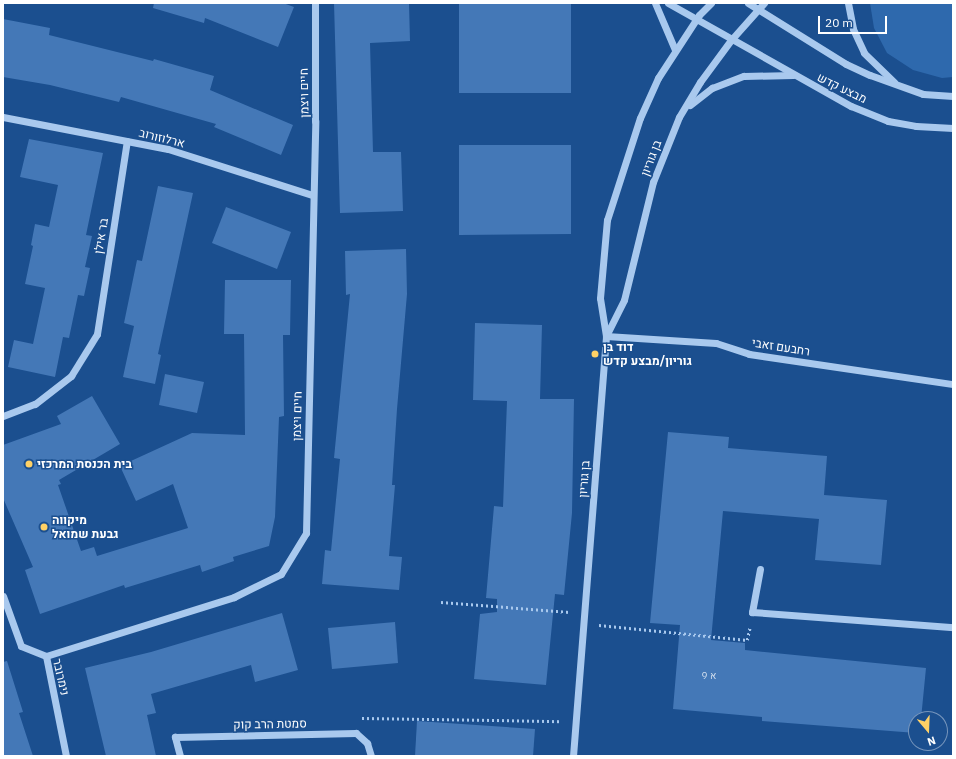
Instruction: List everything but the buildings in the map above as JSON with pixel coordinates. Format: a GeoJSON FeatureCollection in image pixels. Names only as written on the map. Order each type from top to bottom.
{"type":"FeatureCollection","features":[{"type":"Feature","properties":{"kind":"street","name":"חיים ויצמן"},"geometry":{"type":"LineString","coordinates":[[46,656],[234,597],[281,574],[306,533],[312,195],[315,121],[315,3]]}},
{"type":"Feature","properties":{"kind":"street"},"geometry":{"type":"LineString","coordinates":[[655,3],[675,50]]}},
{"type":"Feature","properties":{"kind":"street","name":"מבצע קדש"},"geometry":{"type":"LineString","coordinates":[[668,3],[731,40],[851,106],[888,121],[916,126],[953,128]]}},
{"type":"Feature","properties":{"kind":"street","name":"בן גוריון"},"geometry":{"type":"LineString","coordinates":[[573,756],[606,336],[600,298],[607,220],[640,118],[658,78],[696,20],[711,3]]}},
{"type":"Feature","properties":{"kind":"street","name":"מבצע קדש"},"geometry":{"type":"LineString","coordinates":[[748,3],[761,6],[846,64],[900,87],[923,94],[953,96]]}},
{"type":"Feature","properties":{"kind":"street"},"geometry":{"type":"LineString","coordinates":[[848,3],[853,30],[864,53],[900,87]]}},
{"type":"Feature","properties":{"kind":"street","name":"בן גוריון"},"geometry":{"type":"LineString","coordinates":[[606,336],[624,300],[653,182],[679,117],[700,82],[731,40],[761,6]]}},
{"type":"Feature","properties":{"kind":"street"},"geometry":{"type":"LineString","coordinates":[[679,117],[695,99],[724,83],[744,76],[795,75]]}},
{"type":"Feature","properties":{"kind":"street","name":"ארלוזורוב"},"geometry":{"type":"LineString","coordinates":[[3,116],[168,150],[312,195]]}},
{"type":"Feature","properties":{"kind":"street","name":"בר אילן"},"geometry":{"type":"LineString","coordinates":[[3,416],[35,404],[71,376],[97,334],[127,141]]}},
{"type":"Feature","properties":{"kind":"street","name":"רחבעם זאבי"},"geometry":{"type":"LineString","coordinates":[[606,336],[716,344],[749,354],[953,384]]}},
{"type":"Feature","properties":{"kind":"street"},"geometry":{"type":"LineString","coordinates":[[760,569],[752,612],[953,627]]}},
{"type":"Feature","properties":{"kind":"street","name":"נימרובר"},"geometry":{"type":"LineString","coordinates":[[3,596],[21,646],[46,656],[66,756]]}},
{"type":"Feature","properties":{"kind":"street","name":"סמטת הרב קוק"},"geometry":{"type":"LineString","coordinates":[[180,756],[175,737],[348,733],[356,733],[367,743],[371,756]]}},
{"type":"Feature","properties":{"kind":"path"},"geometry":{"type":"LineString","coordinates":[[441,602],[584,613]]}},
{"type":"Feature","properties":{"kind":"path"},"geometry":{"type":"LineString","coordinates":[[583,624],[747,640]]}},
{"type":"Feature","properties":{"kind":"path"},"geometry":{"type":"LineString","coordinates":[[348,733],[354,718],[576,721]]}},
{"type":"Feature","properties":{"kind":"shaded area"},"geometry":{"type":"Polygon","coordinates":[[[870,3],[953,3],[953,77],[942,78],[913,70],[887,53],[874,28],[870,3]]]}},
{"type":"Feature","properties":{"kind":"place","name":"דוד בן גוריון/מבצע קדש"},"geometry":{"type":"Point","coordinates":[595,354]}},
{"type":"Feature","properties":{"kind":"place","name":"בית הכנסת המרכזי"},"geometry":{"type":"Point","coordinates":[29,464]}},
{"type":"Feature","properties":{"kind":"place","name":"מיקווה גבעת שמואל"},"geometry":{"type":"Point","coordinates":[44,527]}}]}
